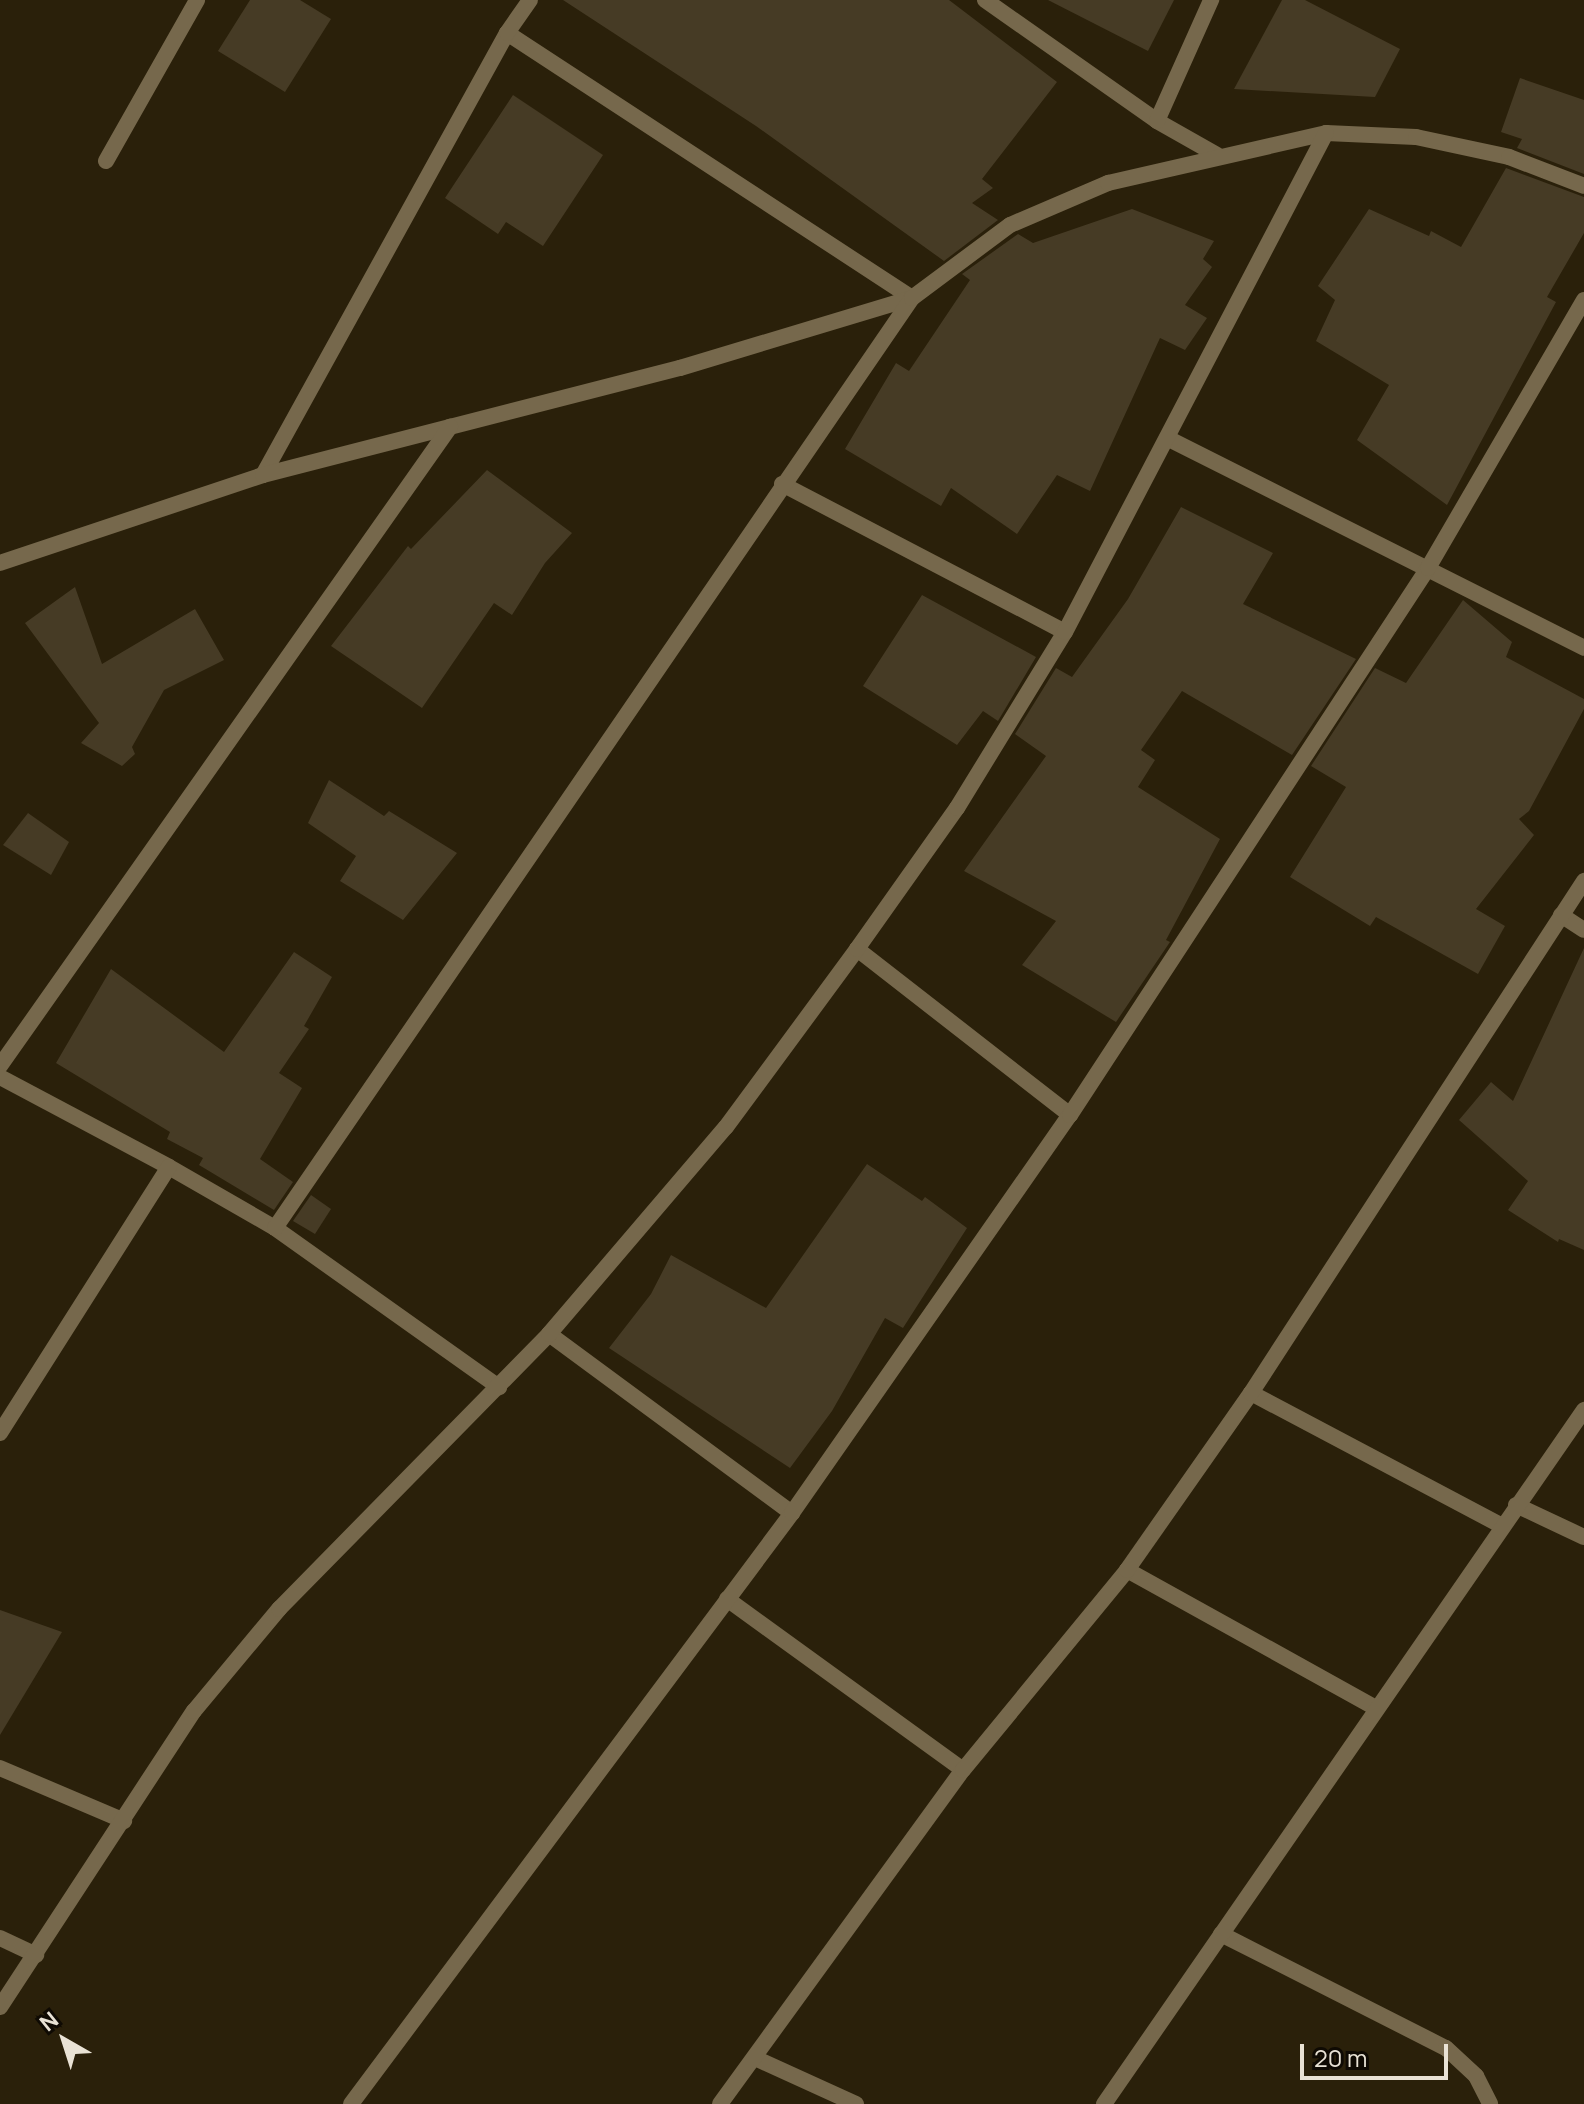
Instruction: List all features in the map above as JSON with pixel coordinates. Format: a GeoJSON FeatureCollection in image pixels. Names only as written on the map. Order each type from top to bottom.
{"type":"FeatureCollection","features":[{"type":"Feature","properties":{"kind":"street"},"geometry":{"type":"LineString","coordinates":[[106,161],[197,0]]}},
{"type":"Feature","properties":{"kind":"street"},"geometry":{"type":"LineString","coordinates":[[263,475],[507,33],[530,0]]}},
{"type":"Feature","properties":{"kind":"street"},"geometry":{"type":"LineString","coordinates":[[985,0],[1157,121],[1217,155]]}},
{"type":"Feature","properties":{"kind":"street"},"geometry":{"type":"LineString","coordinates":[[1157,121],[1211,0]]}},
{"type":"Feature","properties":{"kind":"street"},"geometry":{"type":"LineString","coordinates":[[507,33],[912,298]]}},
{"type":"Feature","properties":{"kind":"street"},"geometry":{"type":"LineString","coordinates":[[0,2007],[194,1711],[279,1609],[549,1334],[726,1127],[957,808],[1065,632],[1326,133]]}},
{"type":"Feature","properties":{"kind":"street"},"geometry":{"type":"LineString","coordinates":[[275,1228],[912,298],[1010,225],[1108,183],[1217,155],[1326,133],[1416,137],[1509,157],[1584,186]]}},
{"type":"Feature","properties":{"kind":"street"},"geometry":{"type":"LineString","coordinates":[[0,563],[263,475],[680,368],[912,298]]}},
{"type":"Feature","properties":{"kind":"street"},"geometry":{"type":"LineString","coordinates":[[351,2104],[792,1513],[1070,1115],[1428,568],[1584,300]]}},
{"type":"Feature","properties":{"kind":"street"},"geometry":{"type":"LineString","coordinates":[[0,1066],[450,427]]}},
{"type":"Feature","properties":{"kind":"street"},"geometry":{"type":"LineString","coordinates":[[1167,438],[1584,648]]}},
{"type":"Feature","properties":{"kind":"street"},"geometry":{"type":"LineString","coordinates":[[782,484],[1065,632]]}},
{"type":"Feature","properties":{"kind":"street"},"geometry":{"type":"LineString","coordinates":[[720,2104],[963,1770],[1127,1570],[1251,1393],[1584,881]]}},
{"type":"Feature","properties":{"kind":"street"},"geometry":{"type":"LineString","coordinates":[[1561,915],[1584,930]]}},
{"type":"Feature","properties":{"kind":"street"},"geometry":{"type":"LineString","coordinates":[[857,949],[1070,1115]]}},
{"type":"Feature","properties":{"kind":"street"},"geometry":{"type":"LineString","coordinates":[[0,1077],[169,1167],[275,1228],[499,1387]]}},
{"type":"Feature","properties":{"kind":"street"},"geometry":{"type":"LineString","coordinates":[[0,1433],[169,1167]]}},
{"type":"Feature","properties":{"kind":"street"},"geometry":{"type":"LineString","coordinates":[[549,1334],[792,1513]]}},
{"type":"Feature","properties":{"kind":"street"},"geometry":{"type":"LineString","coordinates":[[1251,1393],[1502,1526]]}},
{"type":"Feature","properties":{"kind":"street"},"geometry":{"type":"LineString","coordinates":[[1104,2104],[1584,1410]]}},
{"type":"Feature","properties":{"kind":"street"},"geometry":{"type":"LineString","coordinates":[[1516,1505],[1584,1537]]}},
{"type":"Feature","properties":{"kind":"street"},"geometry":{"type":"LineString","coordinates":[[1127,1570],[1376,1708]]}},
{"type":"Feature","properties":{"kind":"street"},"geometry":{"type":"LineString","coordinates":[[727,1599],[963,1770]]}},
{"type":"Feature","properties":{"kind":"street"},"geometry":{"type":"LineString","coordinates":[[0,1768],[124,1821]]}},
{"type":"Feature","properties":{"kind":"street"},"geometry":{"type":"LineString","coordinates":[[1221,1934],[1446,2048],[1476,2076],[1490,2104]]}},
{"type":"Feature","properties":{"kind":"street"},"geometry":{"type":"LineString","coordinates":[[0,1938],[36,1955]]}},
{"type":"Feature","properties":{"kind":"street"},"geometry":{"type":"LineString","coordinates":[[755,2058],[856,2104]]}},
{"type":"Feature","properties":{"kind":"building"},"geometry":{"type":"Polygon","coordinates":[[[250,0],[300,0],[331,19],[285,92],[218,51],[250,0]]]}},
{"type":"Feature","properties":{"kind":"building"},"geometry":{"type":"Polygon","coordinates":[[[563,0],[949,0],[1057,82],[982,179],[993,188],[972,203],[998,220],[944,261],[756,126],[563,0]]]}},
{"type":"Feature","properties":{"kind":"building"},"geometry":{"type":"Polygon","coordinates":[[[1048,0],[1174,0],[1148,51],[1048,0]]]}},
{"type":"Feature","properties":{"kind":"building"},"geometry":{"type":"Polygon","coordinates":[[[1282,0],[1305,0],[1400,49],[1375,97],[1234,89],[1282,0]]]}},
{"type":"Feature","properties":{"kind":"building"},"geometry":{"type":"Polygon","coordinates":[[[1520,78],[1584,100],[1584,174],[1517,148],[1522,139],[1501,132],[1520,78]]]}},
{"type":"Feature","properties":{"kind":"building"},"geometry":{"type":"Polygon","coordinates":[[[513,95],[603,155],[543,246],[506,222],[498,234],[445,198],[513,95]]]}},
{"type":"Feature","properties":{"kind":"building"},"geometry":{"type":"Polygon","coordinates":[[[1506,168],[1584,197],[1584,233],[1547,297],[1556,302],[1447,505],[1357,440],[1389,385],[1316,341],[1335,300],[1318,286],[1369,209],[1429,236],[1431,231],[1461,247],[1506,168]]]}},
{"type":"Feature","properties":{"kind":"building"},"geometry":{"type":"Polygon","coordinates":[[[1132,209],[1214,241],[1203,259],[1212,267],[1185,305],[1207,318],[1185,350],[1160,338],[1090,491],[1057,475],[1017,534],[951,488],[941,506],[845,449],[896,363],[909,371],[970,280],[962,274],[1018,234],[1033,243],[1132,209]]]}},
{"type":"Feature","properties":{"kind":"building"},"geometry":{"type":"Polygon","coordinates":[[[487,470],[572,533],[545,563],[512,615],[494,603],[422,708],[331,646],[408,546],[411,549],[487,470]]]}},
{"type":"Feature","properties":{"kind":"building"},"geometry":{"type":"Polygon","coordinates":[[[1181,507],[1273,553],[1243,604],[1356,659],[1292,755],[1182,691],[1141,750],[1155,760],[1138,787],[1220,839],[1166,940],[1170,942],[1116,1022],[1022,965],[1056,921],[964,871],[1046,756],[1015,734],[1056,668],[1072,677],[1128,599],[1181,507]]]}},
{"type":"Feature","properties":{"kind":"building"},"geometry":{"type":"Polygon","coordinates":[[[75,587],[102,664],[195,609],[224,660],[164,690],[132,747],[135,754],[122,766],[81,743],[99,723],[25,623],[75,587]]]}},
{"type":"Feature","properties":{"kind":"building"},"geometry":{"type":"Polygon","coordinates":[[[922,595],[1036,657],[998,721],[983,711],[957,745],[863,686],[922,595]]]}},
{"type":"Feature","properties":{"kind":"building"},"geometry":{"type":"Polygon","coordinates":[[[1463,600],[1512,642],[1506,657],[1584,699],[1584,709],[1529,811],[1519,819],[1534,835],[1476,909],[1505,926],[1478,974],[1376,917],[1370,926],[1290,877],[1346,787],[1311,766],[1375,668],[1406,683],[1463,600]]]}},
{"type":"Feature","properties":{"kind":"building"},"geometry":{"type":"Polygon","coordinates":[[[329,780],[384,816],[389,811],[457,853],[403,920],[340,881],[356,856],[308,823],[329,780]]]}},
{"type":"Feature","properties":{"kind":"building"},"geometry":{"type":"Polygon","coordinates":[[[28,813],[69,842],[51,875],[3,845],[28,813]]]}},
{"type":"Feature","properties":{"kind":"building"},"geometry":{"type":"Polygon","coordinates":[[[1584,948],[1584,1250],[1559,1239],[1558,1242],[1508,1210],[1528,1181],[1459,1120],[1491,1082],[1513,1101],[1584,948]]]}},
{"type":"Feature","properties":{"kind":"building"},"geometry":{"type":"Polygon","coordinates":[[[294,952],[332,977],[304,1026],[309,1029],[279,1073],[302,1088],[260,1159],[293,1182],[274,1210],[199,1165],[203,1158],[167,1139],[170,1132],[56,1063],[111,969],[224,1052],[294,952]]]}},
{"type":"Feature","properties":{"kind":"building"},"geometry":{"type":"Polygon","coordinates":[[[867,1164],[922,1201],[925,1197],[967,1228],[903,1328],[885,1318],[832,1411],[790,1468],[609,1348],[651,1294],[671,1255],[766,1308],[867,1164]]]}},
{"type":"Feature","properties":{"kind":"building"},"geometry":{"type":"Polygon","coordinates":[[[311,1195],[331,1209],[315,1234],[293,1221],[311,1195]]]}},
{"type":"Feature","properties":{"kind":"building"},"geometry":{"type":"Polygon","coordinates":[[[0,1610],[62,1632],[0,1735],[0,1610]]]}}]}
